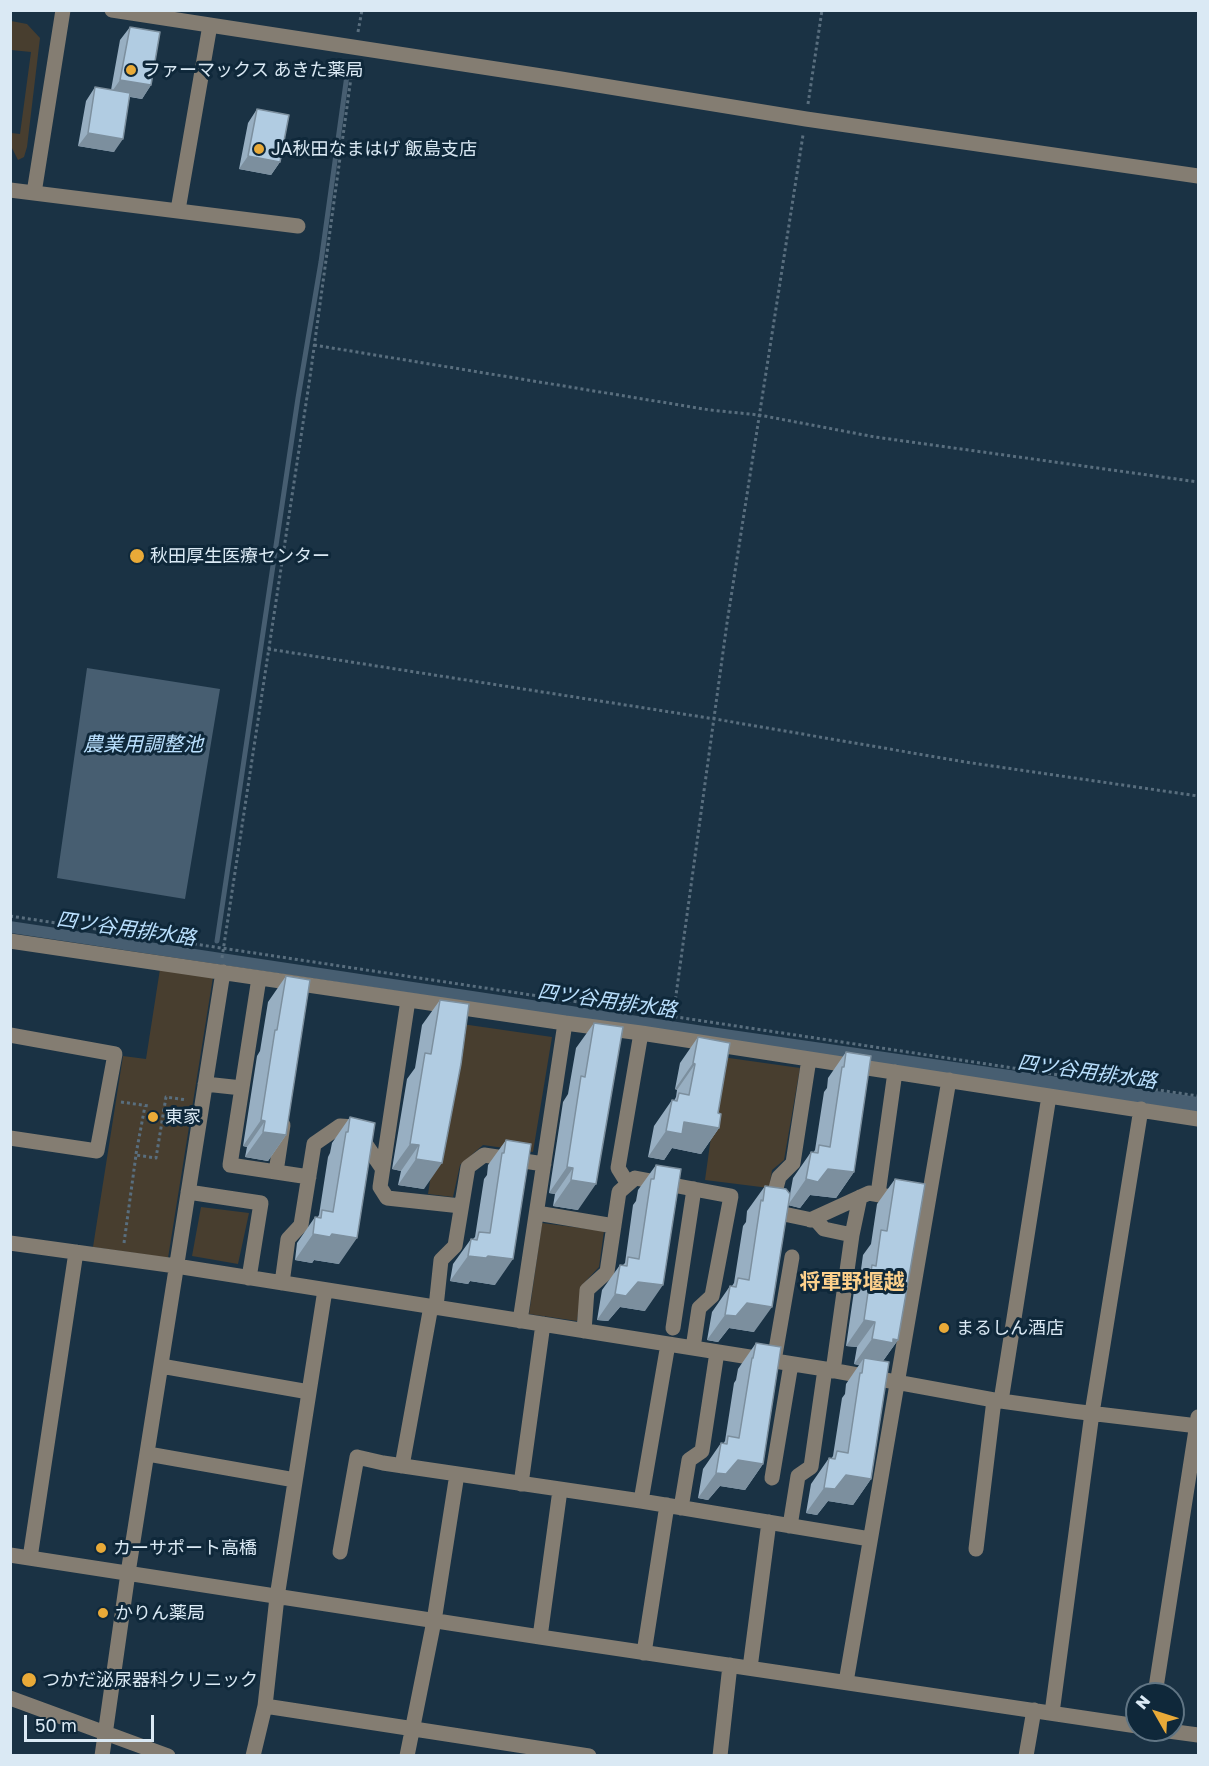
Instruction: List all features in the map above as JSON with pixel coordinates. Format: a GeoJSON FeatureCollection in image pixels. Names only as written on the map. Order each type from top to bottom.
{"type":"FeatureCollection","features":[{"type":"Feature","properties":{"kind":"street"},"geometry":{"type":"LineString","coordinates":[[34,193],[63,10]]}},
{"type":"Feature","properties":{"kind":"street"},"geometry":{"type":"LineString","coordinates":[[112,10],[806,119],[1198,176]]}},
{"type":"Feature","properties":{"kind":"street"},"geometry":{"type":"LineString","coordinates":[[178,210],[210,25]]}},
{"type":"Feature","properties":{"kind":"street"},"geometry":{"type":"LineString","coordinates":[[10,190],[298,226]]}},
{"type":"Feature","properties":{"kind":"street"},"geometry":{"type":"LineString","coordinates":[[10,941],[259,978],[304,991],[408,1000],[641,1033],[1198,1119]]}},
{"type":"Feature","properties":{"kind":"street"},"geometry":{"type":"LineString","coordinates":[[102,1755],[128,1573],[223,972]]}},
{"type":"Feature","properties":{"kind":"street"},"geometry":{"type":"LineString","coordinates":[[259,978],[230,1165],[309,1177]]}},
{"type":"Feature","properties":{"kind":"street"},"geometry":{"type":"LineString","coordinates":[[408,1000],[380,1187],[387,1198],[461,1206]]}},
{"type":"Feature","properties":{"kind":"street"},"geometry":{"type":"LineString","coordinates":[[520,1321],[566,1023]]}},
{"type":"Feature","properties":{"kind":"street"},"geometry":{"type":"LineString","coordinates":[[628,1184],[618,1168],[641,1033]]}},
{"type":"Feature","properties":{"kind":"street"},"geometry":{"type":"LineString","coordinates":[[10,1035],[115,1054],[97,1151],[10,1138]]}},
{"type":"Feature","properties":{"kind":"street"},"geometry":{"type":"LineString","coordinates":[[809,1059],[793,1163],[779,1177],[772,1203],[779,1213],[817,1221],[824,1229],[852,1235]]}},
{"type":"Feature","properties":{"kind":"street"},"geometry":{"type":"LineString","coordinates":[[878,1194],[895,1072]]}},
{"type":"Feature","properties":{"kind":"street"},"geometry":{"type":"LineString","coordinates":[[846,1682],[949,1080]]}},
{"type":"Feature","properties":{"kind":"street"},"geometry":{"type":"LineString","coordinates":[[205,1084],[242,1088]]}},
{"type":"Feature","properties":{"kind":"street"},"geometry":{"type":"LineString","coordinates":[[976,1549],[998,1400],[1049,1096]]}},
{"type":"Feature","properties":{"kind":"street"},"geometry":{"type":"LineString","coordinates":[[1052,1713],[1092,1413],[1141,1109]]}},
{"type":"Feature","properties":{"kind":"street"},"geometry":{"type":"LineString","coordinates":[[276,1172],[285,1114]]}},
{"type":"Feature","properties":{"kind":"street"},"geometry":{"type":"LineString","coordinates":[[282,1283],[288,1239],[301,1225],[314,1144],[340,1126],[354,1127],[382,1168]]}},
{"type":"Feature","properties":{"kind":"street"},"geometry":{"type":"LineString","coordinates":[[402,1466],[434,1307],[441,1260],[454,1246],[468,1167],[484,1155],[544,1164]]}},
{"type":"Feature","properties":{"kind":"street"},"geometry":{"type":"LineString","coordinates":[[584,1331],[587,1290],[607,1272],[619,1192],[635,1178],[731,1196],[712,1296],[699,1308],[693,1348]]}},
{"type":"Feature","properties":{"kind":"street"},"geometry":{"type":"LineString","coordinates":[[673,1328],[694,1189]]}},
{"type":"Feature","properties":{"kind":"street"},"geometry":{"type":"LineString","coordinates":[[188,1192],[261,1203],[249,1278]]}},
{"type":"Feature","properties":{"kind":"street"},"geometry":{"type":"LineString","coordinates":[[810,1220],[869,1193],[927,1203]]}},
{"type":"Feature","properties":{"kind":"street"},"geometry":{"type":"LineString","coordinates":[[790,1526],[798,1476],[811,1467],[860,1197]]}},
{"type":"Feature","properties":{"kind":"street"},"geometry":{"type":"LineString","coordinates":[[537,1213],[614,1226]]}},
{"type":"Feature","properties":{"kind":"street"},"geometry":{"type":"LineString","coordinates":[[10,1243],[176,1266],[543,1324],[998,1400],[1092,1413],[1198,1423],[1157,1682]]}},
{"type":"Feature","properties":{"kind":"street"},"geometry":{"type":"LineString","coordinates":[[30,1558],[76,1252]]}},
{"type":"Feature","properties":{"kind":"street"},"geometry":{"type":"LineString","coordinates":[[774,1361],[792,1257]]}},
{"type":"Feature","properties":{"kind":"street"},"geometry":{"type":"LineString","coordinates":[[253,1755],[265,1706],[277,1597],[325,1290]]}},
{"type":"Feature","properties":{"kind":"street"},"geometry":{"type":"LineString","coordinates":[[521,1484],[543,1324]]}},
{"type":"Feature","properties":{"kind":"street"},"geometry":{"type":"LineString","coordinates":[[641,1501],[668,1344]]}},
{"type":"Feature","properties":{"kind":"street"},"geometry":{"type":"LineString","coordinates":[[644,1653],[674,1506],[689,1460],[702,1451],[717,1352]]}},
{"type":"Feature","properties":{"kind":"street"},"geometry":{"type":"LineString","coordinates":[[772,1478],[791,1364]]}},
{"type":"Feature","properties":{"kind":"street"},"geometry":{"type":"LineString","coordinates":[[161,1366],[309,1392]]}},
{"type":"Feature","properties":{"kind":"street"},"geometry":{"type":"LineString","coordinates":[[148,1454],[295,1480]]}},
{"type":"Feature","properties":{"kind":"street"},"geometry":{"type":"LineString","coordinates":[[340,1552],[357,1457],[870,1539]]}},
{"type":"Feature","properties":{"kind":"street"},"geometry":{"type":"LineString","coordinates":[[407,1755],[434,1621],[457,1474]]}},
{"type":"Feature","properties":{"kind":"street"},"geometry":{"type":"LineString","coordinates":[[540,1637],[560,1490]]}},
{"type":"Feature","properties":{"kind":"street"},"geometry":{"type":"LineString","coordinates":[[750,1668],[769,1522]]}},
{"type":"Feature","properties":{"kind":"street"},"geometry":{"type":"LineString","coordinates":[[10,1555],[1125,1724]]}},
{"type":"Feature","properties":{"kind":"street"},"geometry":{"type":"LineString","coordinates":[[720,1755],[729,1665]]}},
{"type":"Feature","properties":{"kind":"street"},"geometry":{"type":"LineString","coordinates":[[10,1698],[168,1755]]}},
{"type":"Feature","properties":{"kind":"street"},"geometry":{"type":"LineString","coordinates":[[265,1706],[589,1755]]}},
{"type":"Feature","properties":{"kind":"street"},"geometry":{"type":"LineString","coordinates":[[1026,1755],[1034,1710]]}},
{"type":"Feature","properties":{"kind":"path"},"geometry":{"type":"LineString","coordinates":[[223,949],[362,10]]}},
{"type":"Feature","properties":{"kind":"path"},"geometry":{"type":"LineString","coordinates":[[673,1017],[727,623],[822,10]]}},
{"type":"Feature","properties":{"kind":"path"},"geometry":{"type":"LineString","coordinates":[[314,345],[710,410],[759,415],[875,437],[1198,482]]}},
{"type":"Feature","properties":{"kind":"path"},"geometry":{"type":"LineString","coordinates":[[267,650],[715,719],[965,762],[1198,796]]}},
{"type":"Feature","properties":{"kind":"path"},"geometry":{"type":"LineString","coordinates":[[10,916],[1198,1096]]}},
{"type":"Feature","properties":{"kind":"path"},"geometry":{"type":"LineString","coordinates":[[136,1155],[156,1158],[166,1098],[203,1102]]}},
{"type":"Feature","properties":{"kind":"path"},"geometry":{"type":"LineString","coordinates":[[106,1100],[147,1106],[136,1155],[123,1251]]}},
{"type":"Feature","properties":{"kind":"shaded area"},"geometry":{"type":"Polygon","coordinates":[[[11,21],[27,24],[40,38],[27,147],[24,157],[18,160],[11,146],[11,133],[20,134],[31,52],[11,50],[11,21]]]}},
{"type":"Feature","properties":{"kind":"shaded area"},"geometry":{"type":"Polygon","coordinates":[[[160,969],[213,977],[168,1258],[93,1247],[123,1056],[146,1059],[160,969]]]}},
{"type":"Feature","properties":{"kind":"shaded area"},"geometry":{"type":"Polygon","coordinates":[[[455,1023],[552,1037],[533,1152],[483,1145],[460,1165],[453,1197],[428,1194],[455,1023]]]}},
{"type":"Feature","properties":{"kind":"shaded area"},"geometry":{"type":"Polygon","coordinates":[[[722,1057],[800,1068],[784,1160],[772,1170],[769,1188],[705,1180],[722,1057]]]}},
{"type":"Feature","properties":{"kind":"shaded area"},"geometry":{"type":"Polygon","coordinates":[[[201,1207],[249,1213],[238,1264],[192,1256],[201,1207]]]}},
{"type":"Feature","properties":{"kind":"shaded area"},"geometry":{"type":"Polygon","coordinates":[[[542,1223],[604,1231],[599,1267],[582,1285],[577,1321],[529,1314],[542,1223]]]}},
{"type":"Feature","properties":{"kind":"water","name":"農業用調整池"},"geometry":{"type":"Polygon","coordinates":[[[87,668],[220,689],[185,899],[57,878],[87,668]]]}},
{"type":"Feature","properties":{"kind":"water","name":"四ツ谷用排水路"},"geometry":{"type":"Polygon","coordinates":[[[10,921],[704,1026],[1198,1097],[1198,1112],[11,933],[10,921]]]}},
{"type":"Feature","properties":{"kind":"building"},"geometry":{"type":"Polygon","coordinates":[[[130,27],[160,32],[151,85],[120,80],[130,27]]]}},
{"type":"Feature","properties":{"kind":"building"},"geometry":{"type":"Polygon","coordinates":[[[95,87],[130,93],[123,139],[88,133],[95,87]]]}},
{"type":"Feature","properties":{"kind":"building"},"geometry":{"type":"Polygon","coordinates":[[[257,109],[289,115],[280,162],[248,156],[257,109]]]}},
{"type":"Feature","properties":{"kind":"building"},"geometry":{"type":"Polygon","coordinates":[[[286,976],[310,980],[286,1135],[263,1132],[265,1121],[261,1120],[286,976]]]}},
{"type":"Feature","properties":{"kind":"building"},"geometry":{"type":"Polygon","coordinates":[[[440,1000],[469,1004],[461,1064],[442,1163],[416,1159],[419,1145],[410,1144],[425,1053],[431,1054],[440,1000]]]}},
{"type":"Feature","properties":{"kind":"building"},"geometry":{"type":"Polygon","coordinates":[[[594,1023],[623,1027],[596,1184],[571,1180],[573,1168],[567,1167],[581,1076],[585,1077],[594,1023]]]}},
{"type":"Feature","properties":{"kind":"building"},"geometry":{"type":"Polygon","coordinates":[[[698,1037],[730,1043],[718,1113],[721,1114],[719,1128],[684,1122],[682,1134],[666,1131],[672,1100],[677,1101],[679,1093],[689,1095],[698,1037]]]}},
{"type":"Feature","properties":{"kind":"building"},"geometry":{"type":"Polygon","coordinates":[[[846,1052],[871,1056],[854,1172],[828,1169],[818,1182],[806,1179],[811,1152],[818,1153],[819,1145],[830,1147],[846,1052]]]}},
{"type":"Feature","properties":{"kind":"building"},"geometry":{"type":"Polygon","coordinates":[[[350,1117],[375,1123],[357,1238],[313,1234],[315,1217],[321,1218],[322,1210],[333,1212],[350,1117]]]}},
{"type":"Feature","properties":{"kind":"building"},"geometry":{"type":"Polygon","coordinates":[[[506,1140],[531,1144],[513,1259],[468,1256],[471,1239],[477,1240],[479,1232],[490,1233],[506,1140]]]}},
{"type":"Feature","properties":{"kind":"building"},"geometry":{"type":"Polygon","coordinates":[[[656,1165],[681,1169],[663,1285],[638,1282],[626,1296],[615,1294],[620,1265],[627,1266],[628,1257],[639,1259],[651,1179],[654,1179],[656,1165]]]}},
{"type":"Feature","properties":{"kind":"building"},"geometry":{"type":"Polygon","coordinates":[[[895,1179],[925,1184],[898,1340],[893,1339],[893,1343],[872,1339],[875,1322],[864,1320],[872,1265],[876,1266],[881,1230],[887,1231],[895,1179]]]}},
{"type":"Feature","properties":{"kind":"building"},"geometry":{"type":"Polygon","coordinates":[[[765,1186],[786,1189],[790,1194],[772,1307],[747,1303],[736,1316],[725,1315],[730,1286],[736,1287],[738,1278],[749,1280],[765,1186]]]}},
{"type":"Feature","properties":{"kind":"building"},"geometry":{"type":"Polygon","coordinates":[[[756,1343],[781,1347],[763,1464],[738,1460],[726,1474],[716,1473],[721,1443],[727,1444],[728,1436],[739,1438],[756,1343]]]}},
{"type":"Feature","properties":{"kind":"building"},"geometry":{"type":"Polygon","coordinates":[[[864,1358],[889,1362],[871,1479],[846,1475],[835,1489],[824,1488],[829,1458],[835,1459],[837,1451],[848,1453],[864,1358]]]}},
{"type":"Feature","properties":{"kind":"waterway"},"geometry":{"type":"LineString","coordinates":[[217,941],[298,398],[321,262],[347,75]]}},
{"type":"Feature","properties":{"kind":"place","name":"ファーマックス あきた薬局"},"geometry":{"type":"Point","coordinates":[131,70]}},
{"type":"Feature","properties":{"kind":"place","name":"JA秋田なまはげ 飯島支店"},"geometry":{"type":"Point","coordinates":[259,149]}},
{"type":"Feature","properties":{"kind":"place","name":"秋田厚生医療センター"},"geometry":{"type":"Point","coordinates":[137,556]}},
{"type":"Feature","properties":{"kind":"place","name":"東家"},"geometry":{"type":"Point","coordinates":[153,1117]}},
{"type":"Feature","properties":{"kind":"place","name":"まるしん酒店"},"geometry":{"type":"Point","coordinates":[944,1328]}},
{"type":"Feature","properties":{"kind":"place","name":"カーサポート高橋"},"geometry":{"type":"Point","coordinates":[101,1548]}},
{"type":"Feature","properties":{"kind":"place","name":"かりん薬局"},"geometry":{"type":"Point","coordinates":[103,1613]}},
{"type":"Feature","properties":{"kind":"place","name":"つかだ泌尿器科クリニック"},"geometry":{"type":"Point","coordinates":[29,1680]}},
{"type":"Feature","properties":{"kind":"district","name":"将軍野堰越"},"geometry":{"type":"Point","coordinates":[852,1282]}}]}
